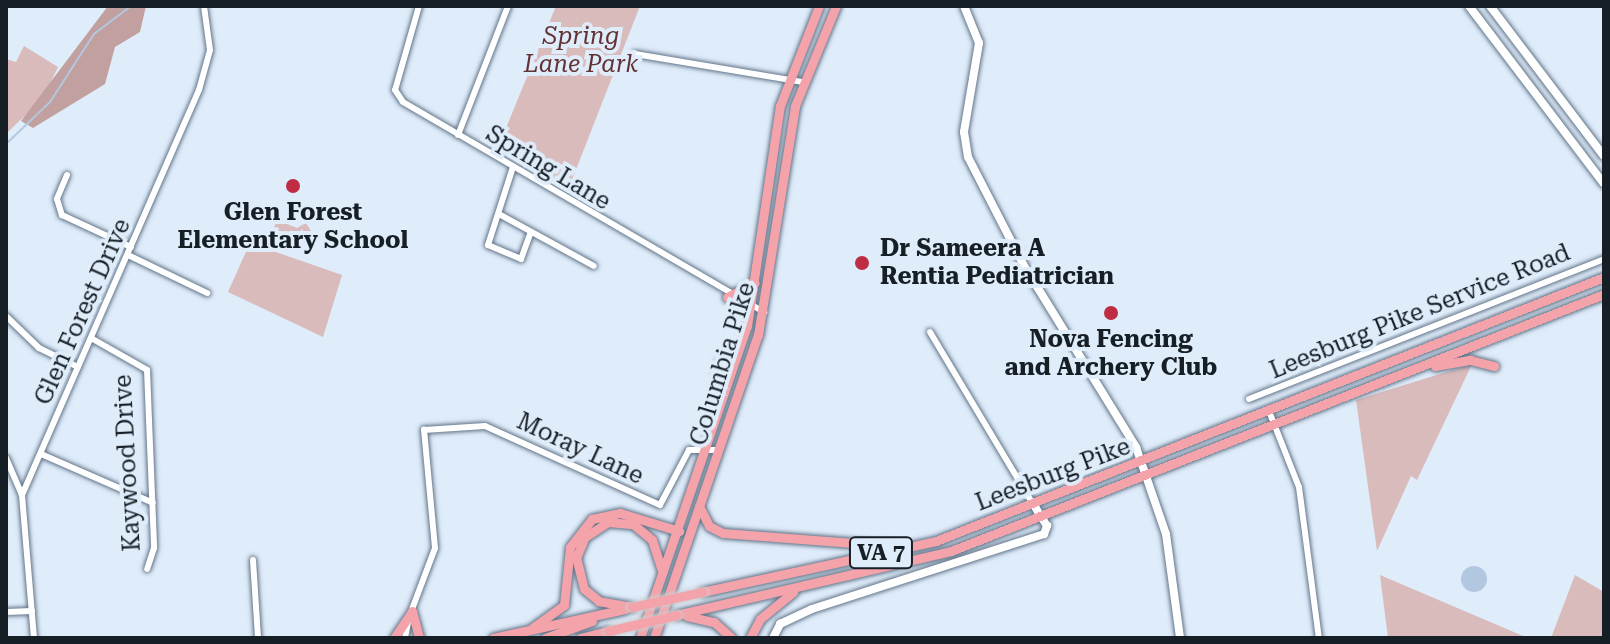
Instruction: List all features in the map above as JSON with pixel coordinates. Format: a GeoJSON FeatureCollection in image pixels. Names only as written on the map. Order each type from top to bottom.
{"type":"FeatureCollection","features":[{"type":"Feature","properties":{"kind":"main road","name":"Columbia Pike"},"geometry":{"type":"LineString","coordinates":[[640,638],[751,310],[787,80],[819,6]]}},
{"type":"Feature","properties":{"kind":"main road","name":"Columbia Pike"},"geometry":{"type":"LineString","coordinates":[[654,638],[764,312],[802,82],[836,6]]}},
{"type":"Feature","properties":{"kind":"main road","name":"Leesburg Pike"},"geometry":{"type":"LineString","coordinates":[[615,609],[936,541],[1143,462],[1604,277]]}},
{"type":"Feature","properties":{"kind":"main road"},"geometry":{"type":"LineString","coordinates":[[727,297],[755,283]]}},
{"type":"Feature","properties":{"kind":"main road","name":"Leesburg Pike"},"geometry":{"type":"LineString","coordinates":[[580,638],[951,551],[1044,517],[1604,294]]}},
{"type":"Feature","properties":{"kind":"main road"},"geometry":{"type":"LineString","coordinates":[[1416,369],[1470,360],[1494,366]]}},
{"type":"Feature","properties":{"kind":"main road"},"geometry":{"type":"LineString","coordinates":[[699,506],[709,526],[723,533],[859,547],[936,541]]}},
{"type":"Feature","properties":{"kind":"main road"},"geometry":{"type":"LineString","coordinates":[[531,629],[564,605],[570,547],[592,519],[620,513],[677,530],[686,542]]}},
{"type":"Feature","properties":{"kind":"main road"},"geometry":{"type":"LineString","coordinates":[[615,609],[589,594],[578,575],[578,550],[592,529],[615,521],[643,530],[662,574]]}},
{"type":"Feature","properties":{"kind":"main road"},"geometry":{"type":"LineString","coordinates":[[750,638],[760,619],[797,589]]}},
{"type":"Feature","properties":{"kind":"main road"},"geometry":{"type":"LineString","coordinates":[[493,638],[615,609]]}},
{"type":"Feature","properties":{"kind":"main road"},"geometry":{"type":"LineString","coordinates":[[545,638],[615,609]]}},
{"type":"Feature","properties":{"kind":"main road"},"geometry":{"type":"LineString","coordinates":[[394,638],[412,611]]}},
{"type":"Feature","properties":{"kind":"main road"},"geometry":{"type":"LineString","coordinates":[[412,611],[419,638]]}},
{"type":"Feature","properties":{"kind":"main road"},"geometry":{"type":"LineString","coordinates":[[676,615],[714,622],[732,638]]}},
{"type":"Feature","properties":{"kind":"street","name":"Glen Forest Drive"},"geometry":{"type":"LineString","coordinates":[[34,638],[22,495],[207,67],[204,6]]}},
{"type":"Feature","properties":{"kind":"street","name":"Spring Lane"},"geometry":{"type":"LineString","coordinates":[[419,6],[395,90],[458,135],[727,297],[751,310],[764,312]]}},
{"type":"Feature","properties":{"kind":"street"},"geometry":{"type":"LineString","coordinates":[[458,135],[508,6]]}},
{"type":"Feature","properties":{"kind":"street"},"geometry":{"type":"LineString","coordinates":[[964,6],[979,43],[964,132],[968,157],[1143,462],[1166,534],[1180,638]]}},
{"type":"Feature","properties":{"kind":"street"},"geometry":{"type":"LineString","coordinates":[[1469,6],[1604,184]]}},
{"type":"Feature","properties":{"kind":"street"},"geometry":{"type":"LineString","coordinates":[[1490,6],[1604,156]]}},
{"type":"Feature","properties":{"kind":"street"},"geometry":{"type":"LineString","coordinates":[[635,54],[802,82]]}},
{"type":"Feature","properties":{"kind":"street"},"geometry":{"type":"LineString","coordinates":[[513,167],[488,245],[521,259],[530,234]]}},
{"type":"Feature","properties":{"kind":"street"},"geometry":{"type":"LineString","coordinates":[[67,175],[57,199],[62,215],[131,247]]}},
{"type":"Feature","properties":{"kind":"street"},"geometry":{"type":"LineString","coordinates":[[499,214],[530,234],[594,266]]}},
{"type":"Feature","properties":{"kind":"street"},"geometry":{"type":"LineString","coordinates":[[128,255],[207,293]]}},
{"type":"Feature","properties":{"kind":"street","name":"Leesburg Pike Service Road"},"geometry":{"type":"LineString","coordinates":[[1249,399],[1604,259]]}},
{"type":"Feature","properties":{"kind":"street"},"geometry":{"type":"LineString","coordinates":[[6,316],[39,348],[78,367]]}},
{"type":"Feature","properties":{"kind":"street"},"geometry":{"type":"LineString","coordinates":[[773,638],[778,625],[812,609],[1044,534],[1044,517],[1033,504],[930,332]]}},
{"type":"Feature","properties":{"kind":"street","name":"Kaywood Drive"},"geometry":{"type":"LineString","coordinates":[[91,338],[148,364],[153,503],[147,569]]}},
{"type":"Feature","properties":{"kind":"street"},"geometry":{"type":"LineString","coordinates":[[716,372],[720,361],[734,365]]}},
{"type":"Feature","properties":{"kind":"street"},"geometry":{"type":"LineString","coordinates":[[1269,411],[1299,487],[1319,638]]}},
{"type":"Feature","properties":{"kind":"street","name":"Moray Lane"},"geometry":{"type":"LineString","coordinates":[[412,611],[435,548],[424,430],[485,426],[660,505],[687,453],[706,446]]}},
{"type":"Feature","properties":{"kind":"street"},"geometry":{"type":"LineString","coordinates":[[706,446],[718,450]]}},
{"type":"Feature","properties":{"kind":"street"},"geometry":{"type":"LineString","coordinates":[[41,454],[153,503]]}},
{"type":"Feature","properties":{"kind":"street"},"geometry":{"type":"LineString","coordinates":[[6,458],[22,495]]}},
{"type":"Feature","properties":{"kind":"street"},"geometry":{"type":"LineString","coordinates":[[253,560],[258,638]]}},
{"type":"Feature","properties":{"kind":"street"},"geometry":{"type":"LineString","coordinates":[[6,612],[32,611]]}},
{"type":"Feature","properties":{"kind":"street"},"geometry":{"type":"LineString","coordinates":[[405,638],[412,611]]}},
{"type":"Feature","properties":{"kind":"green space","name":"Spring Lane Park"},"geometry":{"type":"Polygon","coordinates":[[[556,6],[640,6],[568,190],[497,150],[556,6]]]}},
{"type":"Feature","properties":{"kind":"green space"},"geometry":{"type":"Polygon","coordinates":[[[24,46],[58,67],[43,98],[6,134],[6,59],[16,62],[24,46]]]}},
{"type":"Feature","properties":{"kind":"green space"},"geometry":{"type":"Polygon","coordinates":[[[277,220],[297,228],[306,223],[318,242],[301,252],[270,238],[277,220]]]}},
{"type":"Feature","properties":{"kind":"green space"},"geometry":{"type":"Polygon","coordinates":[[[250,243],[342,275],[323,337],[228,292],[250,243]]]}},
{"type":"Feature","properties":{"kind":"green space"},"geometry":{"type":"Polygon","coordinates":[[[1472,364],[1417,480],[1411,476],[1377,551],[1356,400],[1472,364]]]}},
{"type":"Feature","properties":{"kind":"green space"},"geometry":{"type":"Polygon","coordinates":[[[1380,575],[1528,638],[1388,638],[1380,575]]]}},
{"type":"Feature","properties":{"kind":"green space"},"geometry":{"type":"Polygon","coordinates":[[[1575,575],[1604,592],[1604,638],[1551,638],[1575,575]]]}},
{"type":"Feature","properties":{"kind":"shaded area"},"geometry":{"type":"Polygon","coordinates":[[[108,6],[146,6],[140,32],[115,47],[105,84],[33,128],[21,121],[108,6]]]}},
{"type":"Feature","properties":{"kind":"water"},"geometry":{"type":"Polygon","coordinates":[[[1474,566],[1483,570],[1487,579],[1483,588],[1474,592],[1465,588],[1461,579],[1465,570],[1474,566]]]}},
{"type":"Feature","properties":{"kind":"waterway"},"geometry":{"type":"LineString","coordinates":[[6,144],[50,102],[94,34],[131,6]]}},
{"type":"Feature","properties":{"kind":"place","name":"Glen Forest Elementary School"},"geometry":{"type":"Point","coordinates":[293,186]}},
{"type":"Feature","properties":{"kind":"place","name":"Dr Sameera A Rentia Pediatrician"},"geometry":{"type":"Point","coordinates":[862,263]}},
{"type":"Feature","properties":{"kind":"place","name":"Nova Fencing and Archery Club"},"geometry":{"type":"Point","coordinates":[1111,313]}}]}
